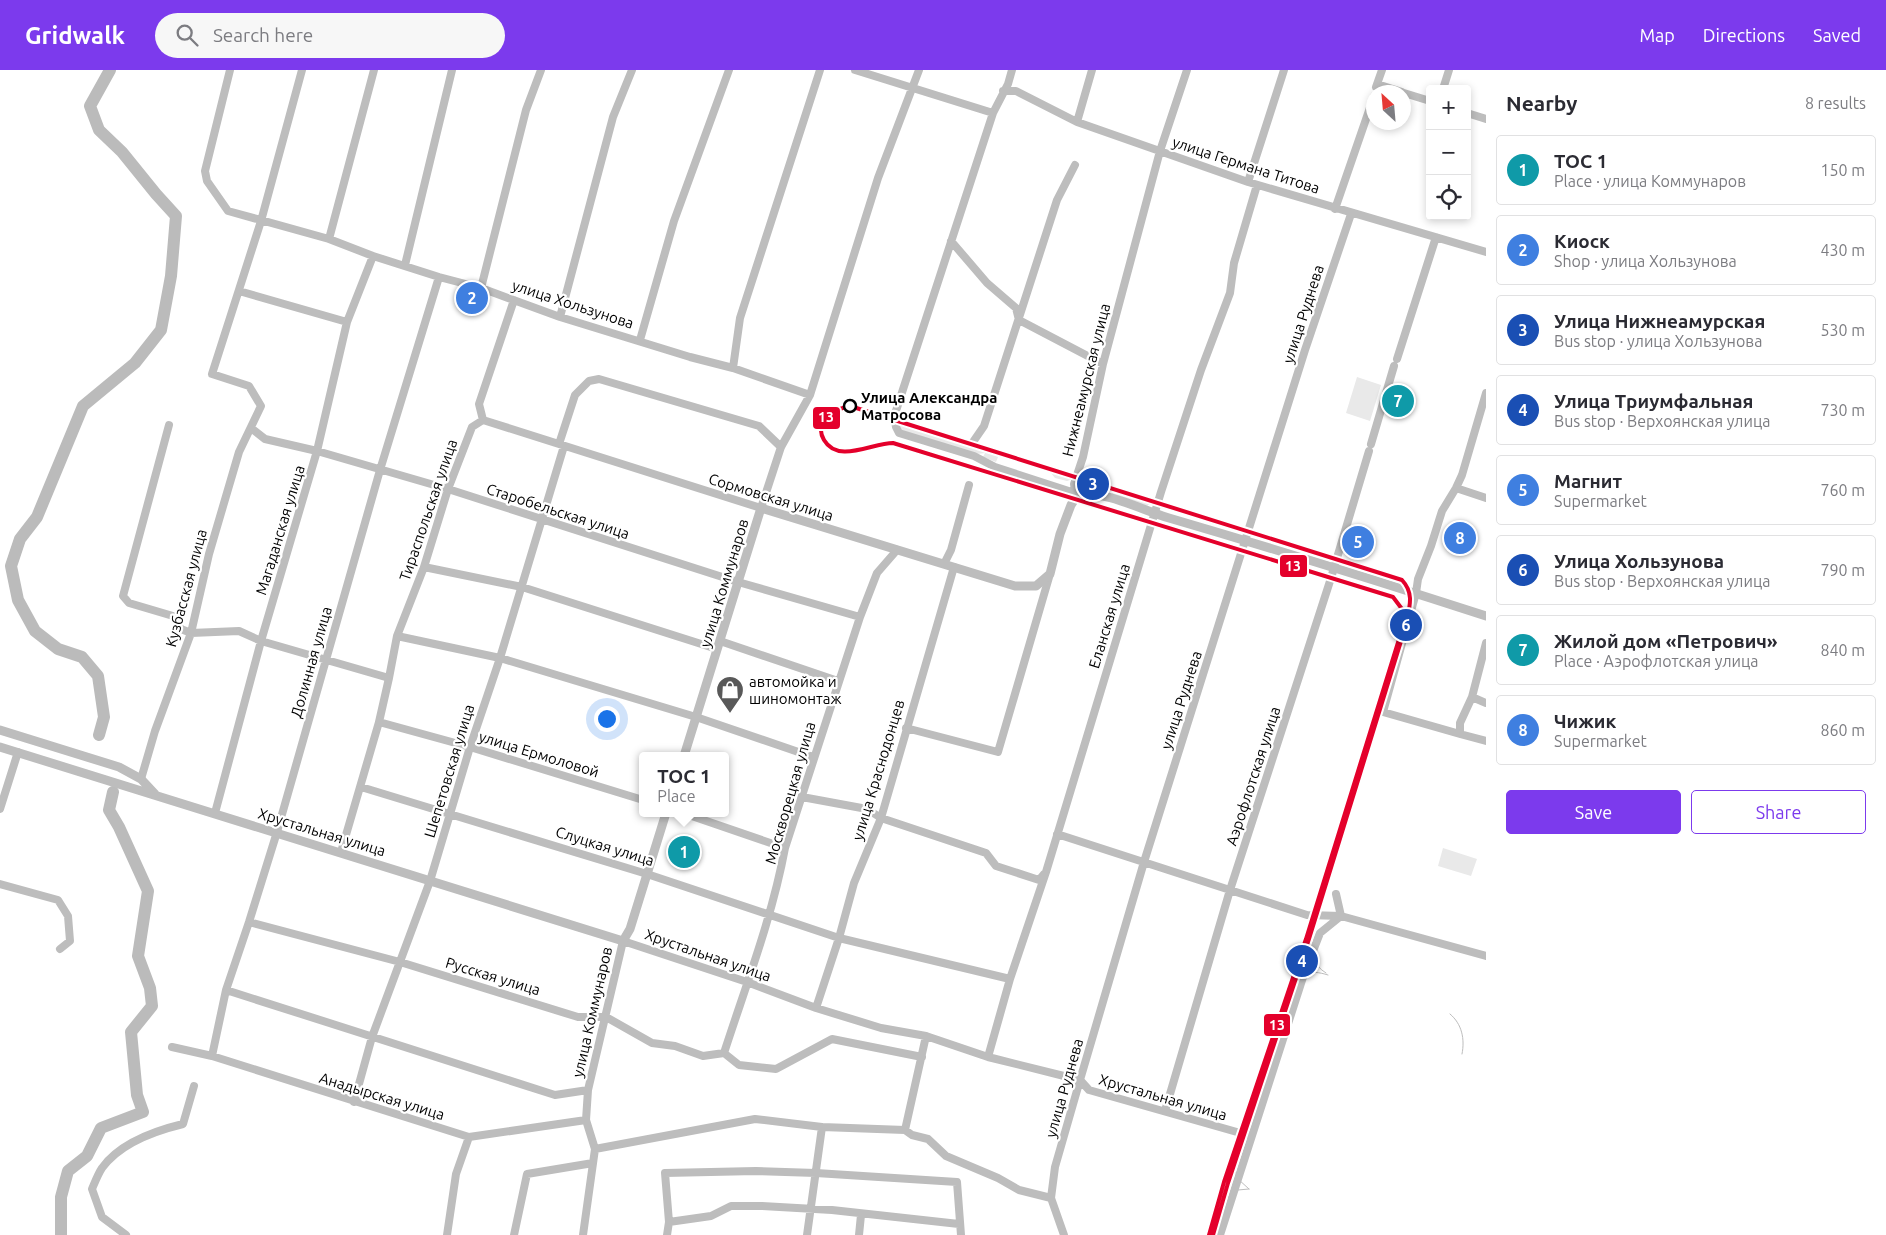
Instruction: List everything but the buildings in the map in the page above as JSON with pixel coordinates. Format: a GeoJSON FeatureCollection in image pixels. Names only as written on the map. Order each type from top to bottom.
{"type":"FeatureCollection","features":[{"type":"Feature","properties":{"kind":"street","name":"улица Хользунова"},"geometry":{"type":"LineString","coordinates":[[230,70],[205,172],[207,181],[228,211],[329,239],[373,256],[481,288],[560,317],[732,368],[810,395]]}},
{"type":"Feature","properties":{"kind":"street"},"geometry":{"type":"LineString","coordinates":[[302,70],[261,221],[239,290],[347,322]]}},
{"type":"Feature","properties":{"kind":"street"},"geometry":{"type":"LineString","coordinates":[[329,239],[374,70]]}},
{"type":"Feature","properties":{"kind":"street"},"geometry":{"type":"LineString","coordinates":[[405,265],[452,70]]}},
{"type":"Feature","properties":{"kind":"street"},"geometry":{"type":"LineString","coordinates":[[481,288],[526,110],[541,70]]}},
{"type":"Feature","properties":{"kind":"street"},"geometry":{"type":"LineString","coordinates":[[560,317],[613,117],[632,70]]}},
{"type":"Feature","properties":{"kind":"street"},"geometry":{"type":"LineString","coordinates":[[640,340],[674,220],[728,70]]}},
{"type":"Feature","properties":{"kind":"street"},"geometry":{"type":"LineString","coordinates":[[732,368],[740,318],[820,70]]}},
{"type":"Feature","properties":{"kind":"street"},"geometry":{"type":"LineString","coordinates":[[855,70],[994,113]]}},
{"type":"Feature","properties":{"kind":"street"},"geometry":{"type":"LineString","coordinates":[[810,395],[878,178],[919,70]]}},
{"type":"Feature","properties":{"kind":"street"},"geometry":{"type":"LineString","coordinates":[[1011,70],[1008,84],[994,113],[894,417],[899,433],[974,456],[1013,473],[1078,494],[1098,495],[1154,514],[1334,567],[1486,616]]}},
{"type":"Feature","properties":{"kind":"street"},"geometry":{"type":"LineString","coordinates":[[1076,122],[1092,70]]}},
{"type":"Feature","properties":{"kind":"street","name":"Нижнеамурская улица"},"geometry":{"type":"LineString","coordinates":[[906,728],[998,752],[1060,534],[1071,504],[1078,494],[1075,491],[1074,484],[1083,457],[1103,364],[1160,151],[1187,70]]}},
{"type":"Feature","properties":{"kind":"street"},"geometry":{"type":"LineString","coordinates":[[1248,182],[1284,70]]}},
{"type":"Feature","properties":{"kind":"street"},"geometry":{"type":"LineString","coordinates":[[1377,85],[1382,70]]}},
{"type":"Feature","properties":{"kind":"street"},"geometry":{"type":"LineString","coordinates":[[1444,85],[1449,70]]}},
{"type":"Feature","properties":{"kind":"street","name":"улица Германа Титова"},"geometry":{"type":"LineString","coordinates":[[1003,92],[1016,91],[1076,122],[1257,185],[1486,252]]}},
{"type":"Feature","properties":{"kind":"street"},"geometry":{"type":"LineString","coordinates":[[1411,95],[1426,100]]}},
{"type":"Feature","properties":{"kind":"street"},"geometry":{"type":"LineString","coordinates":[[1471,114],[1486,119]]}},
{"type":"Feature","properties":{"kind":"street"},"geometry":{"type":"LineString","coordinates":[[1335,209],[1366,118]]}},
{"type":"Feature","properties":{"kind":"street"},"geometry":{"type":"LineString","coordinates":[[973,442],[984,426],[1057,200],[1075,165]]}},
{"type":"Feature","properties":{"kind":"street","name":"Еланская улица"},"geometry":{"type":"LineString","coordinates":[[988,1057],[1010,979],[1046,872],[1154,514],[1201,370],[1230,293],[1234,263],[1257,185]]}},
{"type":"Feature","properties":{"kind":"street","name":"улица Руднева"},"geometry":{"type":"LineString","coordinates":[[1051,1198],[1056,1167],[1080,1080],[1144,862],[1245,540],[1351,214]]}},
{"type":"Feature","properties":{"kind":"street","name":"Аэрофлотская улица"},"geometry":{"type":"LineString","coordinates":[[1165,1111],[1230,890],[1334,567],[1395,363],[1436,237]]}},
{"type":"Feature","properties":{"kind":"street"},"geometry":{"type":"LineString","coordinates":[[951,241],[987,283],[1016,308],[1019,320],[1103,364]]}},
{"type":"Feature","properties":{"kind":"street","name":"Магаданская улица"},"geometry":{"type":"LineString","coordinates":[[215,813],[261,641],[317,451],[347,322],[373,256]]}},
{"type":"Feature","properties":{"kind":"street","name":"Долинная улица"},"geometry":{"type":"LineString","coordinates":[[212,1056],[226,990],[277,832],[380,470],[439,277]]}},
{"type":"Feature","properties":{"kind":"street","name":"Кузбасская улица"},"geometry":{"type":"LineString","coordinates":[[141,779],[154,731],[190,633],[209,554],[239,452],[261,406],[248,386],[212,374],[239,290]]}},
{"type":"Feature","properties":{"kind":"street"},"geometry":{"type":"LineString","coordinates":[[483,420],[479,404],[514,300]]}},
{"type":"Feature","properties":{"kind":"street","name":"Шепетовская улица"},"geometry":{"type":"LineString","coordinates":[[354,1102],[372,1036],[430,881],[470,747],[500,658],[542,520],[575,395],[589,381],[599,380],[759,426],[781,446]]}},
{"type":"Feature","properties":{"kind":"street"},"geometry":{"type":"LineString","coordinates":[[1486,394],[1462,475],[1442,511],[1418,579],[1416,593],[1384,712],[1486,742]]}},
{"type":"Feature","properties":{"kind":"street","name":"улица Коммунаров"},"geometry":{"type":"LineString","coordinates":[[685,752],[781,446],[810,395]]}},
{"type":"Feature","properties":{"kind":"street","name":"Сормовская улица"},"geometry":{"type":"LineString","coordinates":[[483,420],[1015,586],[1036,586],[1050,574]]}},
{"type":"Feature","properties":{"kind":"street","name":"Тираспольская улица"},"geometry":{"type":"LineString","coordinates":[[389,678],[397,636],[424,567],[448,489],[472,427],[483,420]]}},
{"type":"Feature","properties":{"kind":"street"},"geometry":{"type":"LineString","coordinates":[[170,425],[123,596],[129,603],[173,616],[181,629],[190,633],[239,631],[261,641],[389,678],[379,722],[341,852]]}},
{"type":"Feature","properties":{"kind":"street","name":"Старобельская улица"},"geometry":{"type":"LineString","coordinates":[[251,428],[265,438],[448,489],[738,582],[860,617]]}},
{"type":"Feature","properties":{"kind":"street"},"geometry":{"type":"LineString","coordinates":[[944,564],[951,550],[969,485]]}},
{"type":"Feature","properties":{"kind":"street"},"geometry":{"type":"LineString","coordinates":[[1456,488],[1486,498]]}},
{"type":"Feature","properties":{"kind":"street","name":"Москворецкая улица"},"geometry":{"type":"LineString","coordinates":[[724,1053],[769,915],[779,881],[785,848],[813,757],[860,617],[876,573],[897,550]]}},
{"type":"Feature","properties":{"kind":"street"},"geometry":{"type":"LineString","coordinates":[[424,567],[522,587],[838,681]]}},
{"type":"Feature","properties":{"kind":"street","name":"улица Краснодонцев"},"geometry":{"type":"LineString","coordinates":[[816,1008],[839,938],[854,883],[880,818],[954,567]]}},
{"type":"Feature","properties":{"kind":"street"},"geometry":{"type":"LineString","coordinates":[[397,636],[500,658],[696,717],[813,757]]}},
{"type":"Feature","properties":{"kind":"street"},"geometry":{"type":"LineString","coordinates":[[1460,734],[1460,723],[1472,697],[1486,643]]}},
{"type":"Feature","properties":{"kind":"street"},"geometry":{"type":"LineString","coordinates":[[1472,697],[1486,703]]}},
{"type":"Feature","properties":{"kind":"street","name":"улица Ермоловой"},"geometry":{"type":"LineString","coordinates":[[379,722],[470,747],[639,799]]}},
{"type":"Feature","properties":{"kind":"street","name":"Хрустальная улица"},"geometry":{"type":"LineString","coordinates":[[0,730],[119,767],[141,779],[156,794]]}},
{"type":"Feature","properties":{"kind":"street","name":"Хрустальная улица"},"geometry":{"type":"LineString","coordinates":[[0,747],[623,940],[747,982],[816,1008],[881,1028],[926,1036],[988,1057],[1080,1080],[1090,1090],[1251,1136]]}},
{"type":"Feature","properties":{"kind":"street"},"geometry":{"type":"LineString","coordinates":[[0,809],[18,752]]}},
{"type":"Feature","properties":{"kind":"street","name":"Слуцкая улица"},"geometry":{"type":"LineString","coordinates":[[361,787],[648,874],[839,938],[1010,979]]}},
{"type":"Feature","properties":{"kind":"street"},"geometry":{"type":"LineString","coordinates":[[802,797],[867,809],[880,818],[986,853],[996,866],[1038,880],[1046,872]]}},
{"type":"Feature","properties":{"kind":"street","name":"улица Коммунаров"},"geometry":{"type":"LineString","coordinates":[[583,1235],[595,1149],[586,1120],[588,1090],[623,940],[630,929],[665,817]]}},
{"type":"Feature","properties":{"kind":"street"},"geometry":{"type":"LineString","coordinates":[[694,817],[785,848]]}},
{"type":"Feature","properties":{"kind":"street"},"geometry":{"type":"LineString","coordinates":[[1056,834],[1307,915],[1341,916],[1486,956]]}},
{"type":"Feature","properties":{"kind":"street"},"geometry":{"type":"LineString","coordinates":[[0,884],[58,900],[68,916],[70,941],[60,948]]}},
{"type":"Feature","properties":{"kind":"street"},"geometry":{"type":"LineString","coordinates":[[1336,894],[1341,916]]}},
{"type":"Feature","properties":{"kind":"street"},"geometry":{"type":"LineString","coordinates":[[1220,1235],[1304,974],[1320,933],[1341,916]]}},
{"type":"Feature","properties":{"kind":"street","name":"Русская улица"},"geometry":{"type":"LineString","coordinates":[[249,922],[400,962],[578,1018],[606,1016]]}},
{"type":"Feature","properties":{"kind":"street"},"geometry":{"type":"LineString","coordinates":[[226,990],[554,1095],[588,1090]]}},
{"type":"Feature","properties":{"kind":"street"},"geometry":{"type":"LineString","coordinates":[[606,1016],[652,1043],[674,1046],[703,1056],[724,1053],[739,1065],[776,1069],[832,1039],[922,1057]]}},
{"type":"Feature","properties":{"kind":"street"},"geometry":{"type":"LineString","coordinates":[[905,1130],[926,1036]]}},
{"type":"Feature","properties":{"kind":"street","name":"Анадырская улица"},"geometry":{"type":"LineString","coordinates":[[172,1047],[212,1056],[469,1137],[586,1120]]}},
{"type":"Feature","properties":{"kind":"street"},"geometry":{"type":"LineString","coordinates":[[126,1235],[102,1217],[92,1189],[102,1168],[120,1149],[159,1130],[183,1124],[194,1086]]}},
{"type":"Feature","properties":{"kind":"street"},"geometry":{"type":"LineString","coordinates":[[595,1149],[755,1119],[822,1126],[905,1130],[912,1135],[928,1139],[946,1156],[998,1178],[1019,1190],[1051,1198],[1064,1235]]}},
{"type":"Feature","properties":{"kind":"street"},"geometry":{"type":"LineString","coordinates":[[807,1235],[809,1208],[822,1126]]}},
{"type":"Feature","properties":{"kind":"street"},"geometry":{"type":"LineString","coordinates":[[447,1235],[456,1174],[469,1137]]}},
{"type":"Feature","properties":{"kind":"street"},"geometry":{"type":"LineString","coordinates":[[514,1235],[527,1174],[593,1163]]}},
{"type":"Feature","properties":{"kind":"street"},"geometry":{"type":"LineString","coordinates":[[667,1235],[669,1222],[665,1174],[756,1171],[957,1182],[961,1235]]}},
{"type":"Feature","properties":{"kind":"street"},"geometry":{"type":"LineString","coordinates":[[669,1222],[711,1216],[731,1206],[809,1208],[959,1224]]}},
{"type":"Feature","properties":{"kind":"street"},"geometry":{"type":"LineString","coordinates":[[859,1235],[861,1214]]}},
{"type":"Feature","properties":{"kind":"shaded area"},"geometry":{"type":"Polygon","coordinates":[[[1357,377],[1381,385],[1370,421],[1346,413],[1357,377]]]}},
{"type":"Feature","properties":{"kind":"shaded area"},"geometry":{"type":"Polygon","coordinates":[[[898,419],[1000,452],[996,462],[983,457],[985,453],[977,454],[901,430],[898,419]]]}},
{"type":"Feature","properties":{"kind":"shaded area"},"geometry":{"type":"Polygon","coordinates":[[[1019,459],[1074,476],[1073,479],[1067,481],[1055,478],[1051,473],[1018,462],[1019,459]]]}},
{"type":"Feature","properties":{"kind":"shaded area"},"geometry":{"type":"Polygon","coordinates":[[[1111,489],[1151,501],[1151,503],[1147,506],[1112,494],[1111,489]]]}},
{"type":"Feature","properties":{"kind":"shaded area"},"geometry":{"type":"Polygon","coordinates":[[[1443,848],[1477,859],[1471,876],[1438,866],[1443,848]]]}},
{"type":"Feature","properties":{"kind":"waterway"},"geometry":{"type":"LineString","coordinates":[[99,735],[104,717],[98,676],[82,657],[58,649],[35,631],[18,600],[11,566],[20,539],[37,517],[83,406],[135,363],[161,330],[171,276],[176,216],[122,152],[99,130],[90,106],[110,70]]}},
{"type":"Feature","properties":{"kind":"waterway"},"geometry":{"type":"LineString","coordinates":[[61,1235],[61,1197],[68,1171],[87,1156],[101,1128],[143,1112],[137,1095],[131,1032],[152,1006],[150,988],[138,956],[148,891],[119,827],[109,810],[113,792]]}},
{"type":"Feature","properties":{"kind":"tram line"},"geometry":{"type":"LineString","coordinates":[[1309,939],[1313,958],[1326,973]]}},
{"type":"Feature","properties":{"kind":"tram line"},"geometry":{"type":"LineString","coordinates":[[1290,988],[1298,979],[1306,974],[1316,972],[1328,975]]}},
{"type":"Feature","properties":{"kind":"tram line"},"geometry":{"type":"LineString","coordinates":[[1450,1014],[1462,1032],[1462,1054]]}},
{"type":"Feature","properties":{"kind":"tram line"},"geometry":{"type":"LineString","coordinates":[[1231,1160],[1238,1179],[1249,1189]]}},
{"type":"Feature","properties":{"kind":"tram line"},"geometry":{"type":"LineString","coordinates":[[1222,1201],[1238,1190],[1249,1189]]}},
{"type":"Feature","properties":{"kind":"transit line","name":"13"},"geometry":{"type":"LineString","coordinates":[[1209,1235],[1224,1182],[1306,939],[1404,623],[1402,609],[1393,597],[893,443],[856,450],[838,451],[830,447],[824,440],[821,431],[827,417],[837,410],[850,406],[1402,580],[1409,591],[1410,601],[1406,625],[1309,939],[1228,1183],[1213,1235]]}},
{"type":"Feature","properties":{"kind":"place","name":"Киоск"},"geometry":{"type":"Point","coordinates":[472,298]}},
{"type":"Feature","properties":{"kind":"place","name":"Жилой дом «Петрович»"},"geometry":{"type":"Point","coordinates":[1398,401]}},
{"type":"Feature","properties":{"kind":"place","name":"Улица Александра Матросова"},"geometry":{"type":"Point","coordinates":[850,406]}},
{"type":"Feature","properties":{"kind":"place","name":"Улица Нижнеамурская"},"geometry":{"type":"Point","coordinates":[1093,484]}},
{"type":"Feature","properties":{"kind":"place","name":"Чижик"},"geometry":{"type":"Point","coordinates":[1460,538]}},
{"type":"Feature","properties":{"kind":"place","name":"Магнит"},"geometry":{"type":"Point","coordinates":[1358,542]}},
{"type":"Feature","properties":{"kind":"place","name":"Улица Хользунова"},"geometry":{"type":"Point","coordinates":[1406,625]}},
{"type":"Feature","properties":{"kind":"place","name":"автомойка и шиномонтаж"},"geometry":{"type":"Point","coordinates":[730,714]}},
{"type":"Feature","properties":{"kind":"place","name":"ТОС 1"},"geometry":{"type":"Point","coordinates":[684,852]}},
{"type":"Feature","properties":{"kind":"place","name":"Улица Триумфальная"},"geometry":{"type":"Point","coordinates":[1302,961]}}]}
